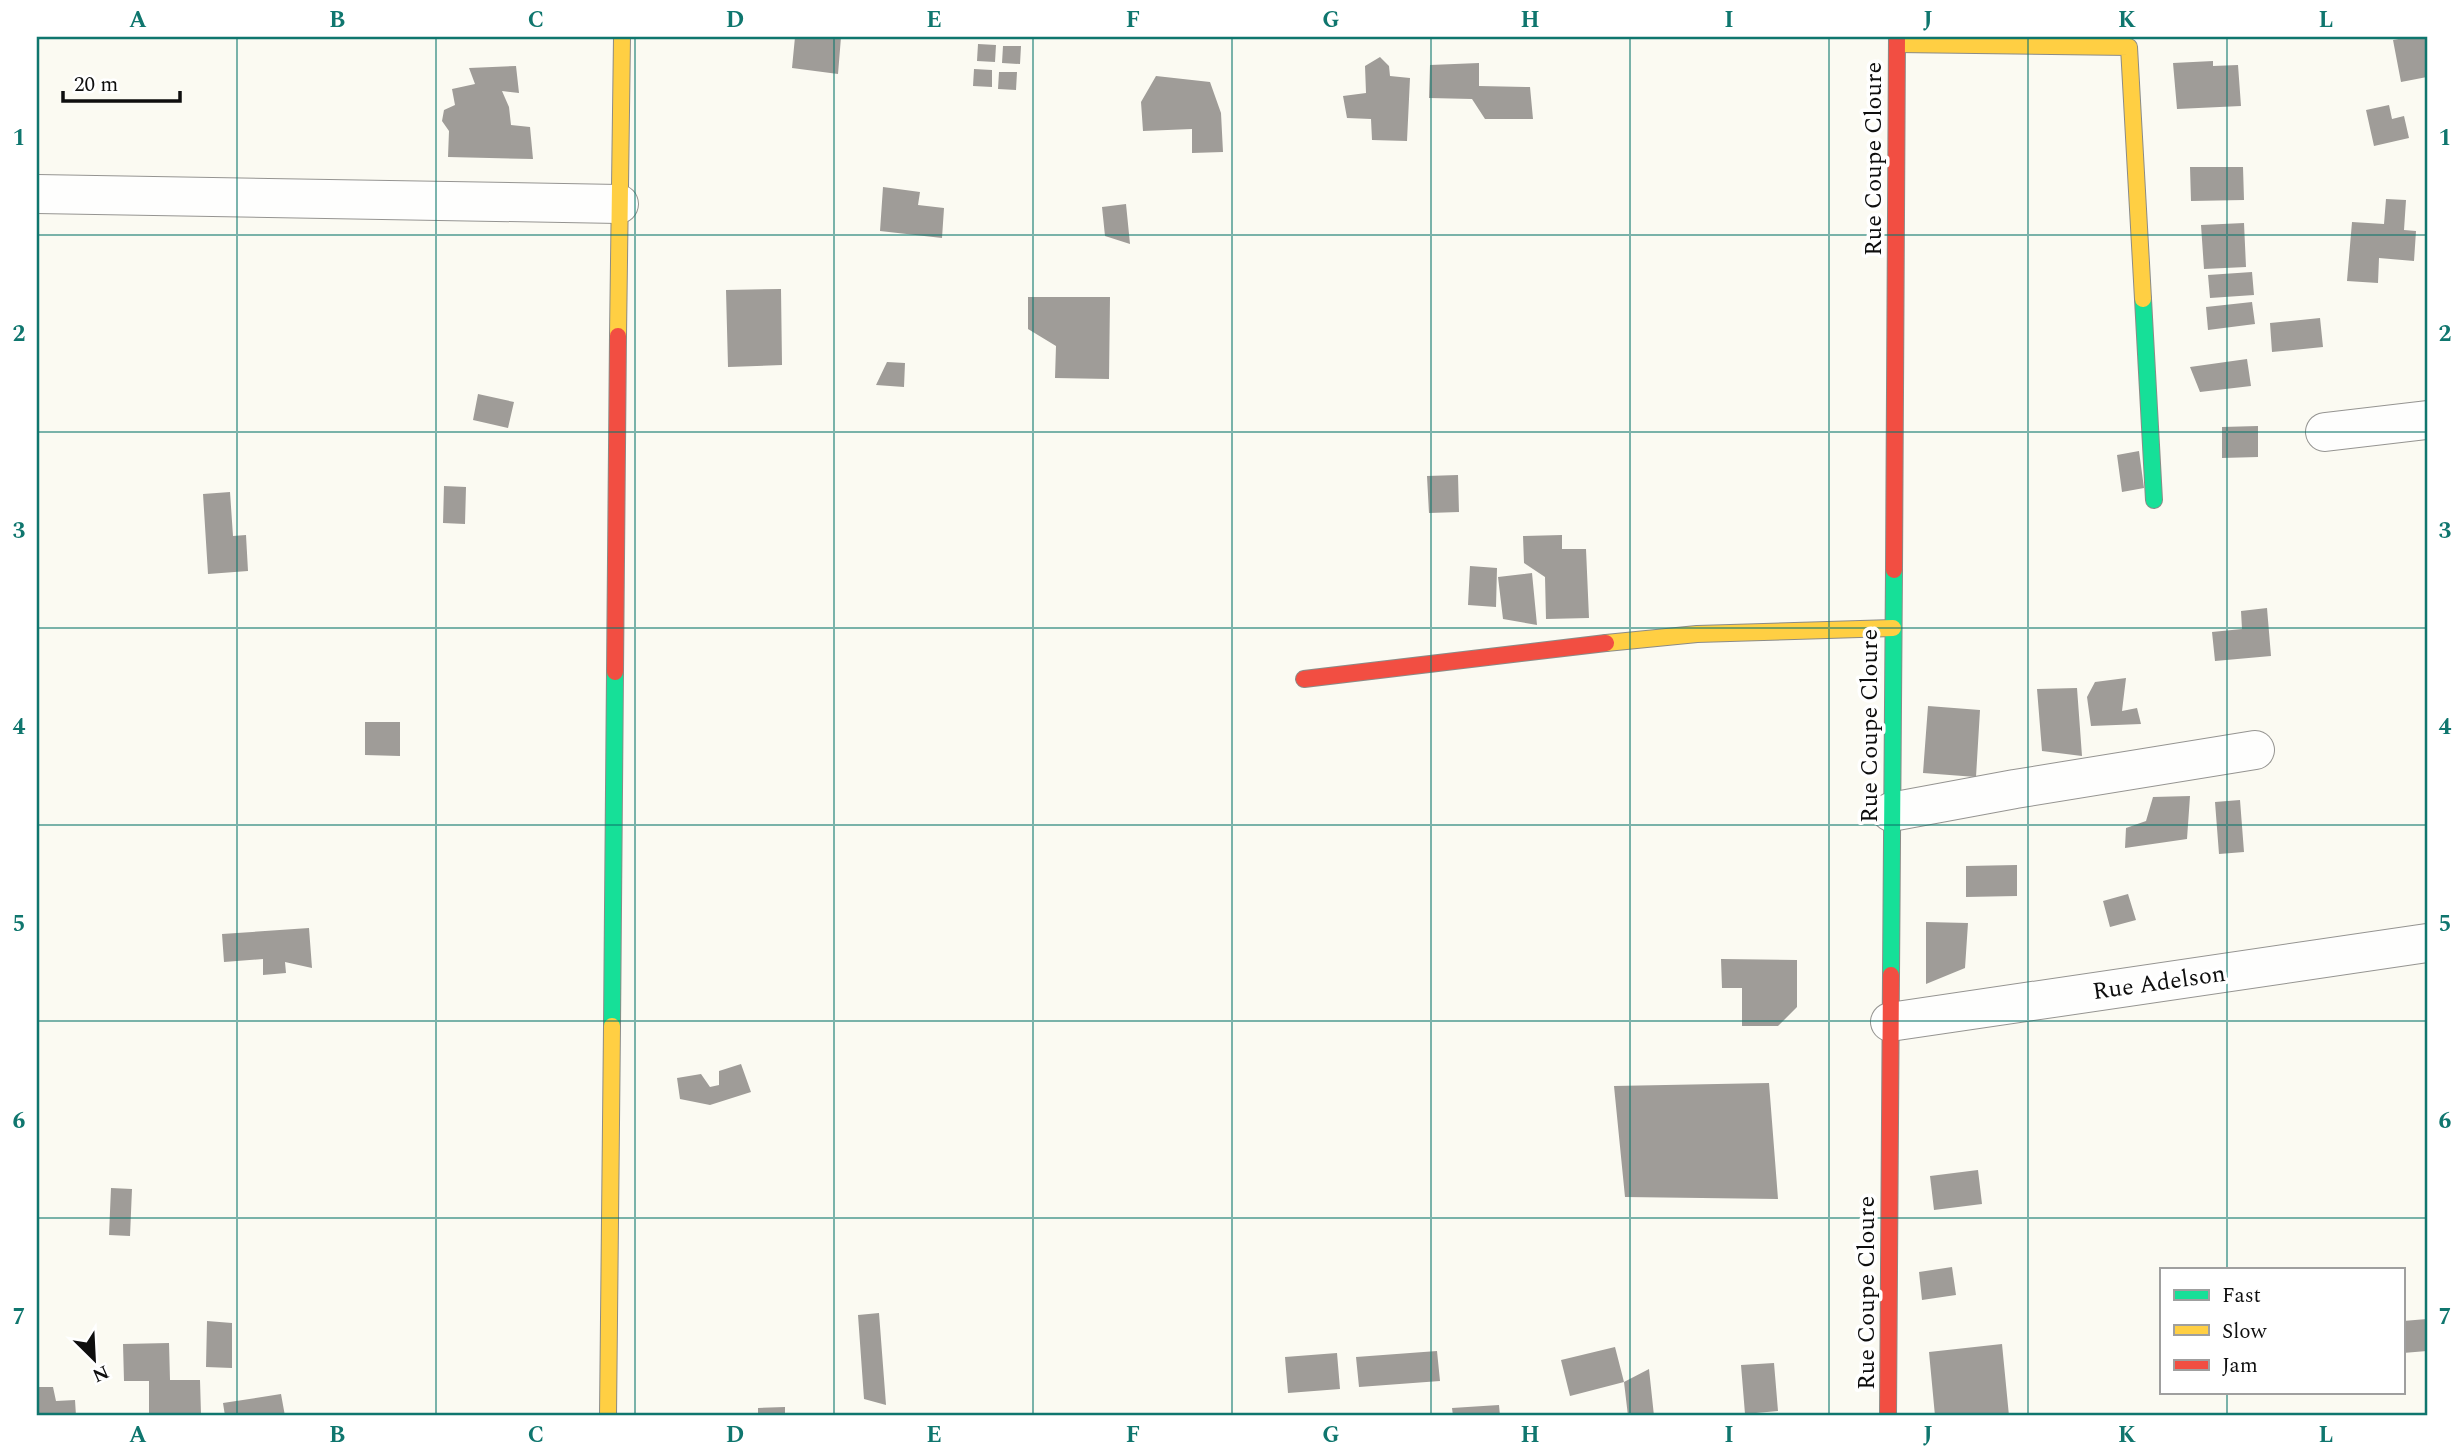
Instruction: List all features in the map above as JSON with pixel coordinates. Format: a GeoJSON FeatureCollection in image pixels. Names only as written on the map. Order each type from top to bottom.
{"type":"FeatureCollection","features":[{"type":"Feature","properties":{"kind":"street"},"geometry":{"type":"LineString","coordinates":[[608,1416],[622,37]]}},
{"type":"Feature","properties":{"kind":"street"},"geometry":{"type":"LineString","coordinates":[[1897,41],[2129,47],[2154,500]]}},
{"type":"Feature","properties":{"kind":"street","name":"Rue Coupe Cloure"},"geometry":{"type":"LineString","coordinates":[[1888,1416],[1897,41]]}},
{"type":"Feature","properties":{"kind":"street"},"geometry":{"type":"LineString","coordinates":[[37,194],[619,204]]}},
{"type":"Feature","properties":{"kind":"street"},"geometry":{"type":"LineString","coordinates":[[2325,432],[2427,419]]}},
{"type":"Feature","properties":{"kind":"street"},"geometry":{"type":"LineString","coordinates":[[1304,679],[1512,653],[1697,634],[1893,628]]}},
{"type":"Feature","properties":{"kind":"street"},"geometry":{"type":"LineString","coordinates":[[1891,812],[2255,750]]}},
{"type":"Feature","properties":{"kind":"street","name":"Rue Adelson"},"geometry":{"type":"LineString","coordinates":[[1890,1022],[2427,943]]}},
{"type":"Feature","properties":{"kind":"building"},"geometry":{"type":"Polygon","coordinates":[[[795,37],[841,37],[838,74],[792,68],[795,37]]]}},
{"type":"Feature","properties":{"kind":"building"},"geometry":{"type":"Polygon","coordinates":[[[2427,37],[2427,77],[2401,82],[2393,40],[2427,37]]]}},
{"type":"Feature","properties":{"kind":"building"},"geometry":{"type":"Polygon","coordinates":[[[978,44],[996,45],[995,62],[977,61],[978,44]]]}},
{"type":"Feature","properties":{"kind":"building"},"geometry":{"type":"Polygon","coordinates":[[[1003,46],[1021,46],[1020,64],[1002,63],[1003,46]]]}},
{"type":"Feature","properties":{"kind":"building"},"geometry":{"type":"Polygon","coordinates":[[[1380,57],[1389,66],[1390,76],[1410,78],[1407,141],[1372,140],[1371,119],[1347,118],[1343,96],[1366,93],[1365,66],[1380,57]]]}},
{"type":"Feature","properties":{"kind":"building"},"geometry":{"type":"Polygon","coordinates":[[[2213,61],[2213,66],[2238,65],[2241,106],[2177,109],[2173,63],[2213,61]]]}},
{"type":"Feature","properties":{"kind":"building"},"geometry":{"type":"Polygon","coordinates":[[[1479,63],[1479,86],[1530,87],[1533,119],[1485,119],[1472,99],[1429,98],[1430,65],[1479,63]]]}},
{"type":"Feature","properties":{"kind":"building"},"geometry":{"type":"Polygon","coordinates":[[[516,66],[519,93],[502,91],[509,107],[511,125],[530,127],[533,159],[448,157],[449,131],[442,121],[444,110],[455,105],[452,89],[475,84],[469,68],[516,66]]]}},
{"type":"Feature","properties":{"kind":"building"},"geometry":{"type":"Polygon","coordinates":[[[974,69],[992,70],[992,87],[973,86],[974,69]]]}},
{"type":"Feature","properties":{"kind":"building"},"geometry":{"type":"Polygon","coordinates":[[[999,72],[1017,72],[1016,90],[998,89],[999,72]]]}},
{"type":"Feature","properties":{"kind":"building"},"geometry":{"type":"Polygon","coordinates":[[[1156,76],[1210,82],[1221,113],[1223,152],[1192,153],[1192,129],[1143,131],[1141,102],[1156,76]]]}},
{"type":"Feature","properties":{"kind":"building"},"geometry":{"type":"Polygon","coordinates":[[[2389,105],[2392,119],[2404,116],[2409,138],[2374,146],[2366,110],[2389,105]]]}},
{"type":"Feature","properties":{"kind":"building"},"geometry":{"type":"Polygon","coordinates":[[[2190,167],[2243,167],[2244,200],[2191,201],[2190,167]]]}},
{"type":"Feature","properties":{"kind":"building"},"geometry":{"type":"Polygon","coordinates":[[[883,187],[920,192],[918,205],[944,208],[942,238],[880,231],[883,187]]]}},
{"type":"Feature","properties":{"kind":"building"},"geometry":{"type":"Polygon","coordinates":[[[2386,199],[2406,200],[2404,230],[2416,231],[2414,261],[2379,258],[2378,283],[2347,281],[2352,222],[2384,224],[2386,199]]]}},
{"type":"Feature","properties":{"kind":"building"},"geometry":{"type":"Polygon","coordinates":[[[1126,204],[1130,244],[1105,236],[1102,207],[1126,204]]]}},
{"type":"Feature","properties":{"kind":"building"},"geometry":{"type":"Polygon","coordinates":[[[2244,223],[2246,267],[2204,269],[2201,225],[2244,223]]]}},
{"type":"Feature","properties":{"kind":"building"},"geometry":{"type":"Polygon","coordinates":[[[2252,272],[2254,295],[2210,298],[2208,275],[2252,272]]]}},
{"type":"Feature","properties":{"kind":"building"},"geometry":{"type":"Polygon","coordinates":[[[781,289],[782,365],[728,367],[726,290],[781,289]]]}},
{"type":"Feature","properties":{"kind":"building"},"geometry":{"type":"Polygon","coordinates":[[[1028,297],[1110,297],[1109,379],[1055,378],[1056,346],[1028,329],[1028,297]]]}},
{"type":"Feature","properties":{"kind":"building"},"geometry":{"type":"Polygon","coordinates":[[[2252,302],[2255,324],[2208,330],[2206,307],[2252,302]]]}},
{"type":"Feature","properties":{"kind":"building"},"geometry":{"type":"Polygon","coordinates":[[[2320,318],[2323,347],[2272,352],[2270,323],[2320,318]]]}},
{"type":"Feature","properties":{"kind":"building"},"geometry":{"type":"Polygon","coordinates":[[[2247,359],[2251,386],[2200,392],[2190,367],[2247,359]]]}},
{"type":"Feature","properties":{"kind":"building"},"geometry":{"type":"Polygon","coordinates":[[[887,362],[905,363],[904,387],[876,385],[887,362]]]}},
{"type":"Feature","properties":{"kind":"building"},"geometry":{"type":"Polygon","coordinates":[[[478,394],[514,402],[508,428],[473,420],[478,394]]]}},
{"type":"Feature","properties":{"kind":"building"},"geometry":{"type":"Polygon","coordinates":[[[2258,426],[2258,457],[2222,458],[2222,427],[2258,426]]]}},
{"type":"Feature","properties":{"kind":"building"},"geometry":{"type":"Polygon","coordinates":[[[2139,451],[2144,488],[2122,492],[2117,455],[2139,451]]]}},
{"type":"Feature","properties":{"kind":"building"},"geometry":{"type":"Polygon","coordinates":[[[1458,475],[1459,512],[1429,513],[1427,476],[1458,475]]]}},
{"type":"Feature","properties":{"kind":"building"},"geometry":{"type":"Polygon","coordinates":[[[444,486],[466,487],[465,524],[443,523],[444,486]]]}},
{"type":"Feature","properties":{"kind":"building"},"geometry":{"type":"Polygon","coordinates":[[[230,492],[233,536],[246,535],[248,571],[208,574],[203,494],[230,492]]]}},
{"type":"Feature","properties":{"kind":"building"},"geometry":{"type":"Polygon","coordinates":[[[1562,535],[1562,549],[1586,549],[1589,618],[1546,619],[1545,577],[1524,563],[1523,536],[1562,535]]]}},
{"type":"Feature","properties":{"kind":"building"},"geometry":{"type":"Polygon","coordinates":[[[1470,566],[1497,568],[1496,607],[1468,605],[1470,566]]]}},
{"type":"Feature","properties":{"kind":"building"},"geometry":{"type":"Polygon","coordinates":[[[1532,573],[1537,625],[1503,619],[1498,577],[1532,573]]]}},
{"type":"Feature","properties":{"kind":"building"},"geometry":{"type":"Polygon","coordinates":[[[2267,608],[2271,656],[2215,661],[2212,632],[2242,629],[2241,611],[2267,608]]]}},
{"type":"Feature","properties":{"kind":"building"},"geometry":{"type":"Polygon","coordinates":[[[2126,678],[2122,711],[2137,708],[2141,724],[2091,726],[2087,697],[2095,682],[2126,678]]]}},
{"type":"Feature","properties":{"kind":"building"},"geometry":{"type":"Polygon","coordinates":[[[2077,688],[2082,756],[2042,751],[2037,689],[2077,688]]]}},
{"type":"Feature","properties":{"kind":"building"},"geometry":{"type":"Polygon","coordinates":[[[1928,706],[1980,710],[1976,777],[1923,773],[1928,706]]]}},
{"type":"Feature","properties":{"kind":"building"},"geometry":{"type":"Polygon","coordinates":[[[365,722],[400,722],[400,756],[365,755],[365,722]]]}},
{"type":"Feature","properties":{"kind":"building"},"geometry":{"type":"Polygon","coordinates":[[[2190,796],[2187,839],[2125,848],[2126,828],[2146,821],[2153,797],[2190,796]]]}},
{"type":"Feature","properties":{"kind":"building"},"geometry":{"type":"Polygon","coordinates":[[[2240,800],[2244,852],[2219,854],[2215,802],[2240,800]]]}},
{"type":"Feature","properties":{"kind":"building"},"geometry":{"type":"Polygon","coordinates":[[[2017,865],[2017,896],[1966,897],[1966,866],[2017,865]]]}},
{"type":"Feature","properties":{"kind":"building"},"geometry":{"type":"Polygon","coordinates":[[[2128,894],[2136,920],[2110,927],[2103,901],[2128,894]]]}},
{"type":"Feature","properties":{"kind":"building"},"geometry":{"type":"Polygon","coordinates":[[[1926,922],[1968,923],[1965,968],[1926,984],[1926,922]]]}},
{"type":"Feature","properties":{"kind":"building"},"geometry":{"type":"Polygon","coordinates":[[[309,928],[312,968],[285,962],[286,973],[263,975],[263,959],[224,962],[222,934],[309,928]]]}},
{"type":"Feature","properties":{"kind":"building"},"geometry":{"type":"Polygon","coordinates":[[[1721,959],[1797,960],[1797,1007],[1778,1026],[1742,1026],[1742,988],[1722,988],[1721,959]]]}},
{"type":"Feature","properties":{"kind":"building"},"geometry":{"type":"Polygon","coordinates":[[[741,1064],[751,1092],[710,1105],[680,1099],[677,1078],[701,1074],[710,1087],[719,1085],[719,1071],[741,1064]]]}},
{"type":"Feature","properties":{"kind":"building"},"geometry":{"type":"Polygon","coordinates":[[[1769,1083],[1778,1199],[1625,1197],[1614,1086],[1769,1083]]]}},
{"type":"Feature","properties":{"kind":"building"},"geometry":{"type":"Polygon","coordinates":[[[1978,1170],[1982,1204],[1934,1210],[1930,1176],[1978,1170]]]}},
{"type":"Feature","properties":{"kind":"building"},"geometry":{"type":"Polygon","coordinates":[[[111,1188],[132,1189],[130,1236],[109,1235],[111,1188]]]}},
{"type":"Feature","properties":{"kind":"building"},"geometry":{"type":"Polygon","coordinates":[[[1952,1267],[1956,1295],[1922,1300],[1919,1272],[1952,1267]]]}},
{"type":"Feature","properties":{"kind":"building"},"geometry":{"type":"Polygon","coordinates":[[[879,1313],[886,1405],[864,1399],[858,1315],[879,1313]]]}},
{"type":"Feature","properties":{"kind":"building"},"geometry":{"type":"Polygon","coordinates":[[[2427,1319],[2427,1351],[2404,1353],[2404,1321],[2427,1319]]]}},
{"type":"Feature","properties":{"kind":"building"},"geometry":{"type":"Polygon","coordinates":[[[207,1321],[232,1323],[232,1368],[206,1367],[207,1321]]]}},
{"type":"Feature","properties":{"kind":"building"},"geometry":{"type":"Polygon","coordinates":[[[169,1343],[170,1380],[200,1380],[201,1414],[149,1415],[149,1381],[124,1381],[123,1344],[169,1343]]]}},
{"type":"Feature","properties":{"kind":"building"},"geometry":{"type":"Polygon","coordinates":[[[2002,1344],[2009,1416],[1935,1416],[1929,1352],[2002,1344]]]}},
{"type":"Feature","properties":{"kind":"building"},"geometry":{"type":"Polygon","coordinates":[[[1615,1347],[1624,1382],[1570,1396],[1561,1360],[1615,1347]]]}},
{"type":"Feature","properties":{"kind":"building"},"geometry":{"type":"Polygon","coordinates":[[[1437,1351],[1440,1381],[1359,1387],[1356,1357],[1437,1351]]]}},
{"type":"Feature","properties":{"kind":"building"},"geometry":{"type":"Polygon","coordinates":[[[1337,1353],[1340,1389],[1288,1393],[1285,1357],[1337,1353]]]}},
{"type":"Feature","properties":{"kind":"building"},"geometry":{"type":"Polygon","coordinates":[[[1774,1363],[1778,1411],[1745,1414],[1741,1365],[1774,1363]]]}},
{"type":"Feature","properties":{"kind":"building"},"geometry":{"type":"Polygon","coordinates":[[[1649,1369],[1654,1416],[1628,1416],[1624,1382],[1649,1369]]]}},
{"type":"Feature","properties":{"kind":"building"},"geometry":{"type":"Polygon","coordinates":[[[37,1387],[53,1387],[56,1401],[75,1400],[76,1416],[37,1416],[37,1387]]]}},
{"type":"Feature","properties":{"kind":"building"},"geometry":{"type":"Polygon","coordinates":[[[281,1394],[285,1416],[225,1416],[223,1403],[281,1394]]]}},
{"type":"Feature","properties":{"kind":"building"},"geometry":{"type":"Polygon","coordinates":[[[1499,1405],[1500,1416],[1453,1416],[1452,1408],[1499,1405]]]}},
{"type":"Feature","properties":{"kind":"building"},"geometry":{"type":"Polygon","coordinates":[[[785,1407],[785,1416],[758,1416],[758,1408],[785,1407]]]}},
{"type":"Feature","properties":{"kind":"traffic: fast"},"geometry":{"type":"LineString","coordinates":[[2143,299],[2154,500]]}},
{"type":"Feature","properties":{"kind":"traffic: fast"},"geometry":{"type":"LineString","coordinates":[[1891,975],[1894,570]]}},
{"type":"Feature","properties":{"kind":"traffic: fast"},"geometry":{"type":"LineString","coordinates":[[612,1026],[615,672]]}},
{"type":"Feature","properties":{"kind":"traffic: slow"},"geometry":{"type":"LineString","coordinates":[[618,336],[622,37]]}},
{"type":"Feature","properties":{"kind":"traffic: slow"},"geometry":{"type":"LineString","coordinates":[[1897,44],[2129,47],[2143,299]]}},
{"type":"Feature","properties":{"kind":"traffic: slow"},"geometry":{"type":"LineString","coordinates":[[1606,643],[1697,634],[1893,628]]}},
{"type":"Feature","properties":{"kind":"traffic: slow"},"geometry":{"type":"LineString","coordinates":[[608,1416],[612,1026]]}},
{"type":"Feature","properties":{"kind":"traffic: jam"},"geometry":{"type":"LineString","coordinates":[[1894,570],[1897,37]]}},
{"type":"Feature","properties":{"kind":"traffic: jam"},"geometry":{"type":"LineString","coordinates":[[615,672],[618,336]]}},
{"type":"Feature","properties":{"kind":"traffic: jam"},"geometry":{"type":"LineString","coordinates":[[1304,679],[1606,643]]}},
{"type":"Feature","properties":{"kind":"traffic: jam"},"geometry":{"type":"LineString","coordinates":[[1888,1416],[1891,975]]}}]}
